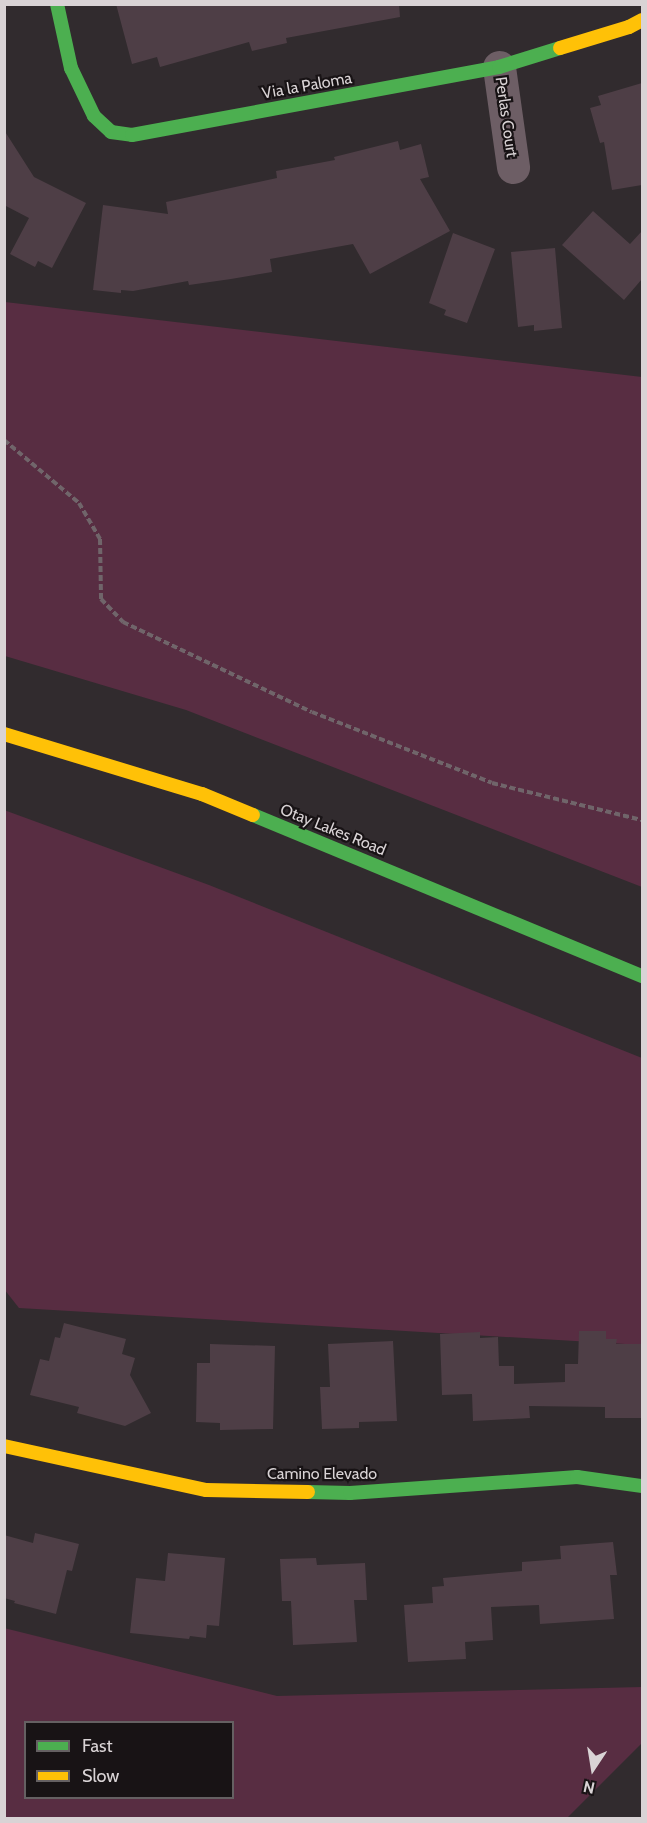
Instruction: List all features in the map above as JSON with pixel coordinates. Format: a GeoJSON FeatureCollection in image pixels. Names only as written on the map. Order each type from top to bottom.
{"type":"FeatureCollection","features":[{"type":"Feature","properties":{"kind":"street","name":"Via la Paloma"},"geometry":{"type":"LineString","coordinates":[[57,4],[71,68],[94,116],[111,132],[132,135],[499,67],[629,27],[642,20]]}},
{"type":"Feature","properties":{"kind":"street","name":"Perlas Court"},"geometry":{"type":"LineString","coordinates":[[499,67],[513,167]]}},
{"type":"Feature","properties":{"kind":"street","name":"Otay Lakes Road"},"geometry":{"type":"LineString","coordinates":[[4,734],[202,794],[642,975]]}},
{"type":"Feature","properties":{"kind":"street","name":"Camino Elevado"},"geometry":{"type":"LineString","coordinates":[[4,1446],[206,1490],[350,1493],[577,1478],[642,1486]]}},
{"type":"Feature","properties":{"kind":"path"},"geometry":{"type":"LineString","coordinates":[[4,440],[79,503],[100,539],[101,599],[123,622],[312,712],[492,783],[642,820]]}},
{"type":"Feature","properties":{"kind":"shaded area"},"geometry":{"type":"Polygon","coordinates":[[[5,302],[642,377],[642,887],[186,710],[5,656],[5,302]]]}},
{"type":"Feature","properties":{"kind":"shaded area"},"geometry":{"type":"Polygon","coordinates":[[[4,810],[209,885],[642,1058],[642,1345],[19,1308],[4,1289],[4,810]]]}},
{"type":"Feature","properties":{"kind":"shaded area"},"geometry":{"type":"Polygon","coordinates":[[[4,1628],[277,1696],[642,1687],[642,1743],[567,1818],[5,1818],[4,1628]]]}},
{"type":"Feature","properties":{"kind":"building"},"geometry":{"type":"Polygon","coordinates":[[[116,4],[399,4],[400,17],[286,38],[287,43],[252,51],[249,42],[160,67],[157,57],[132,64],[116,4]]]}},
{"type":"Feature","properties":{"kind":"building"},"geometry":{"type":"Polygon","coordinates":[[[642,83],[642,185],[612,190],[604,142],[600,143],[590,108],[601,105],[598,96],[642,83]]]}},
{"type":"Feature","properties":{"kind":"building"},"geometry":{"type":"Polygon","coordinates":[[[4,130],[34,177],[86,203],[52,268],[38,261],[35,267],[10,254],[29,218],[4,205],[4,130]]]}},
{"type":"Feature","properties":{"kind":"building"},"geometry":{"type":"Polygon","coordinates":[[[398,141],[400,150],[421,144],[429,177],[420,179],[450,231],[370,274],[353,244],[270,259],[272,272],[189,285],[188,281],[133,291],[121,290],[121,293],[93,290],[103,205],[168,214],[166,202],[277,178],[276,171],[335,160],[334,157],[398,141]]]}},
{"type":"Feature","properties":{"kind":"building"},"geometry":{"type":"Polygon","coordinates":[[[593,211],[630,244],[642,231],[642,279],[624,300],[562,245],[593,211]]]}},
{"type":"Feature","properties":{"kind":"building"},"geometry":{"type":"Polygon","coordinates":[[[453,233],[495,249],[467,323],[444,315],[446,310],[429,303],[453,233]]]}},
{"type":"Feature","properties":{"kind":"building"},"geometry":{"type":"Polygon","coordinates":[[[555,248],[562,328],[534,331],[534,325],[518,327],[511,252],[555,248]]]}},
{"type":"Feature","properties":{"kind":"building"},"geometry":{"type":"Polygon","coordinates":[[[64,1323],[126,1339],[122,1354],[135,1358],[130,1375],[151,1413],[125,1426],[77,1413],[79,1407],[30,1395],[40,1359],[49,1361],[55,1337],[60,1338],[64,1323]]]}},
{"type":"Feature","properties":{"kind":"building"},"geometry":{"type":"Polygon","coordinates":[[[579,1331],[606,1331],[606,1339],[617,1339],[616,1344],[642,1344],[642,1418],[605,1418],[605,1407],[529,1406],[530,1418],[473,1421],[472,1394],[442,1395],[440,1334],[480,1332],[480,1338],[498,1337],[499,1366],[514,1366],[514,1384],[565,1382],[565,1364],[578,1364],[579,1331]]]}},
{"type":"Feature","properties":{"kind":"building"},"geometry":{"type":"Polygon","coordinates":[[[393,1341],[397,1421],[359,1422],[359,1428],[322,1429],[320,1387],[330,1387],[328,1344],[393,1341]]]}},
{"type":"Feature","properties":{"kind":"building"},"geometry":{"type":"Polygon","coordinates":[[[210,1344],[275,1346],[273,1429],[220,1430],[220,1423],[196,1422],[197,1363],[210,1363],[210,1344]]]}},
{"type":"Feature","properties":{"kind":"building"},"geometry":{"type":"Polygon","coordinates":[[[35,1533],[79,1544],[72,1571],[67,1570],[56,1614],[14,1603],[15,1601],[4,1598],[4,1535],[33,1543],[35,1533]]]}},
{"type":"Feature","properties":{"kind":"building"},"geometry":{"type":"Polygon","coordinates":[[[613,1542],[617,1575],[610,1575],[614,1619],[540,1624],[539,1605],[491,1607],[493,1640],[465,1642],[466,1659],[408,1662],[404,1605],[433,1603],[432,1587],[444,1586],[443,1578],[522,1571],[522,1562],[561,1559],[560,1546],[613,1542]]]}},
{"type":"Feature","properties":{"kind":"building"},"geometry":{"type":"Polygon","coordinates":[[[168,1553],[225,1558],[219,1626],[207,1625],[206,1638],[190,1636],[189,1639],[130,1633],[136,1578],[165,1581],[168,1553]]]}},
{"type":"Feature","properties":{"kind":"building"},"geometry":{"type":"Polygon","coordinates":[[[316,1558],[317,1565],[365,1563],[367,1600],[354,1600],[357,1642],[293,1645],[291,1601],[282,1601],[280,1559],[316,1558]]]}},
{"type":"Feature","properties":{"kind":"traffic: fast"},"geometry":{"type":"LineString","coordinates":[[57,4],[71,68],[94,116],[111,132],[132,135],[499,67],[560,48]]}},
{"type":"Feature","properties":{"kind":"traffic: fast"},"geometry":{"type":"LineString","coordinates":[[253,815],[642,976]]}},
{"type":"Feature","properties":{"kind":"traffic: fast"},"geometry":{"type":"LineString","coordinates":[[308,1492],[350,1493],[577,1477],[642,1486]]}},
{"type":"Feature","properties":{"kind":"traffic: slow"},"geometry":{"type":"LineString","coordinates":[[560,48],[629,27],[642,20]]}},
{"type":"Feature","properties":{"kind":"traffic: slow"},"geometry":{"type":"LineString","coordinates":[[4,734],[202,794],[253,815]]}},
{"type":"Feature","properties":{"kind":"traffic: slow"},"geometry":{"type":"LineString","coordinates":[[4,1446],[206,1490],[308,1492]]}}]}
